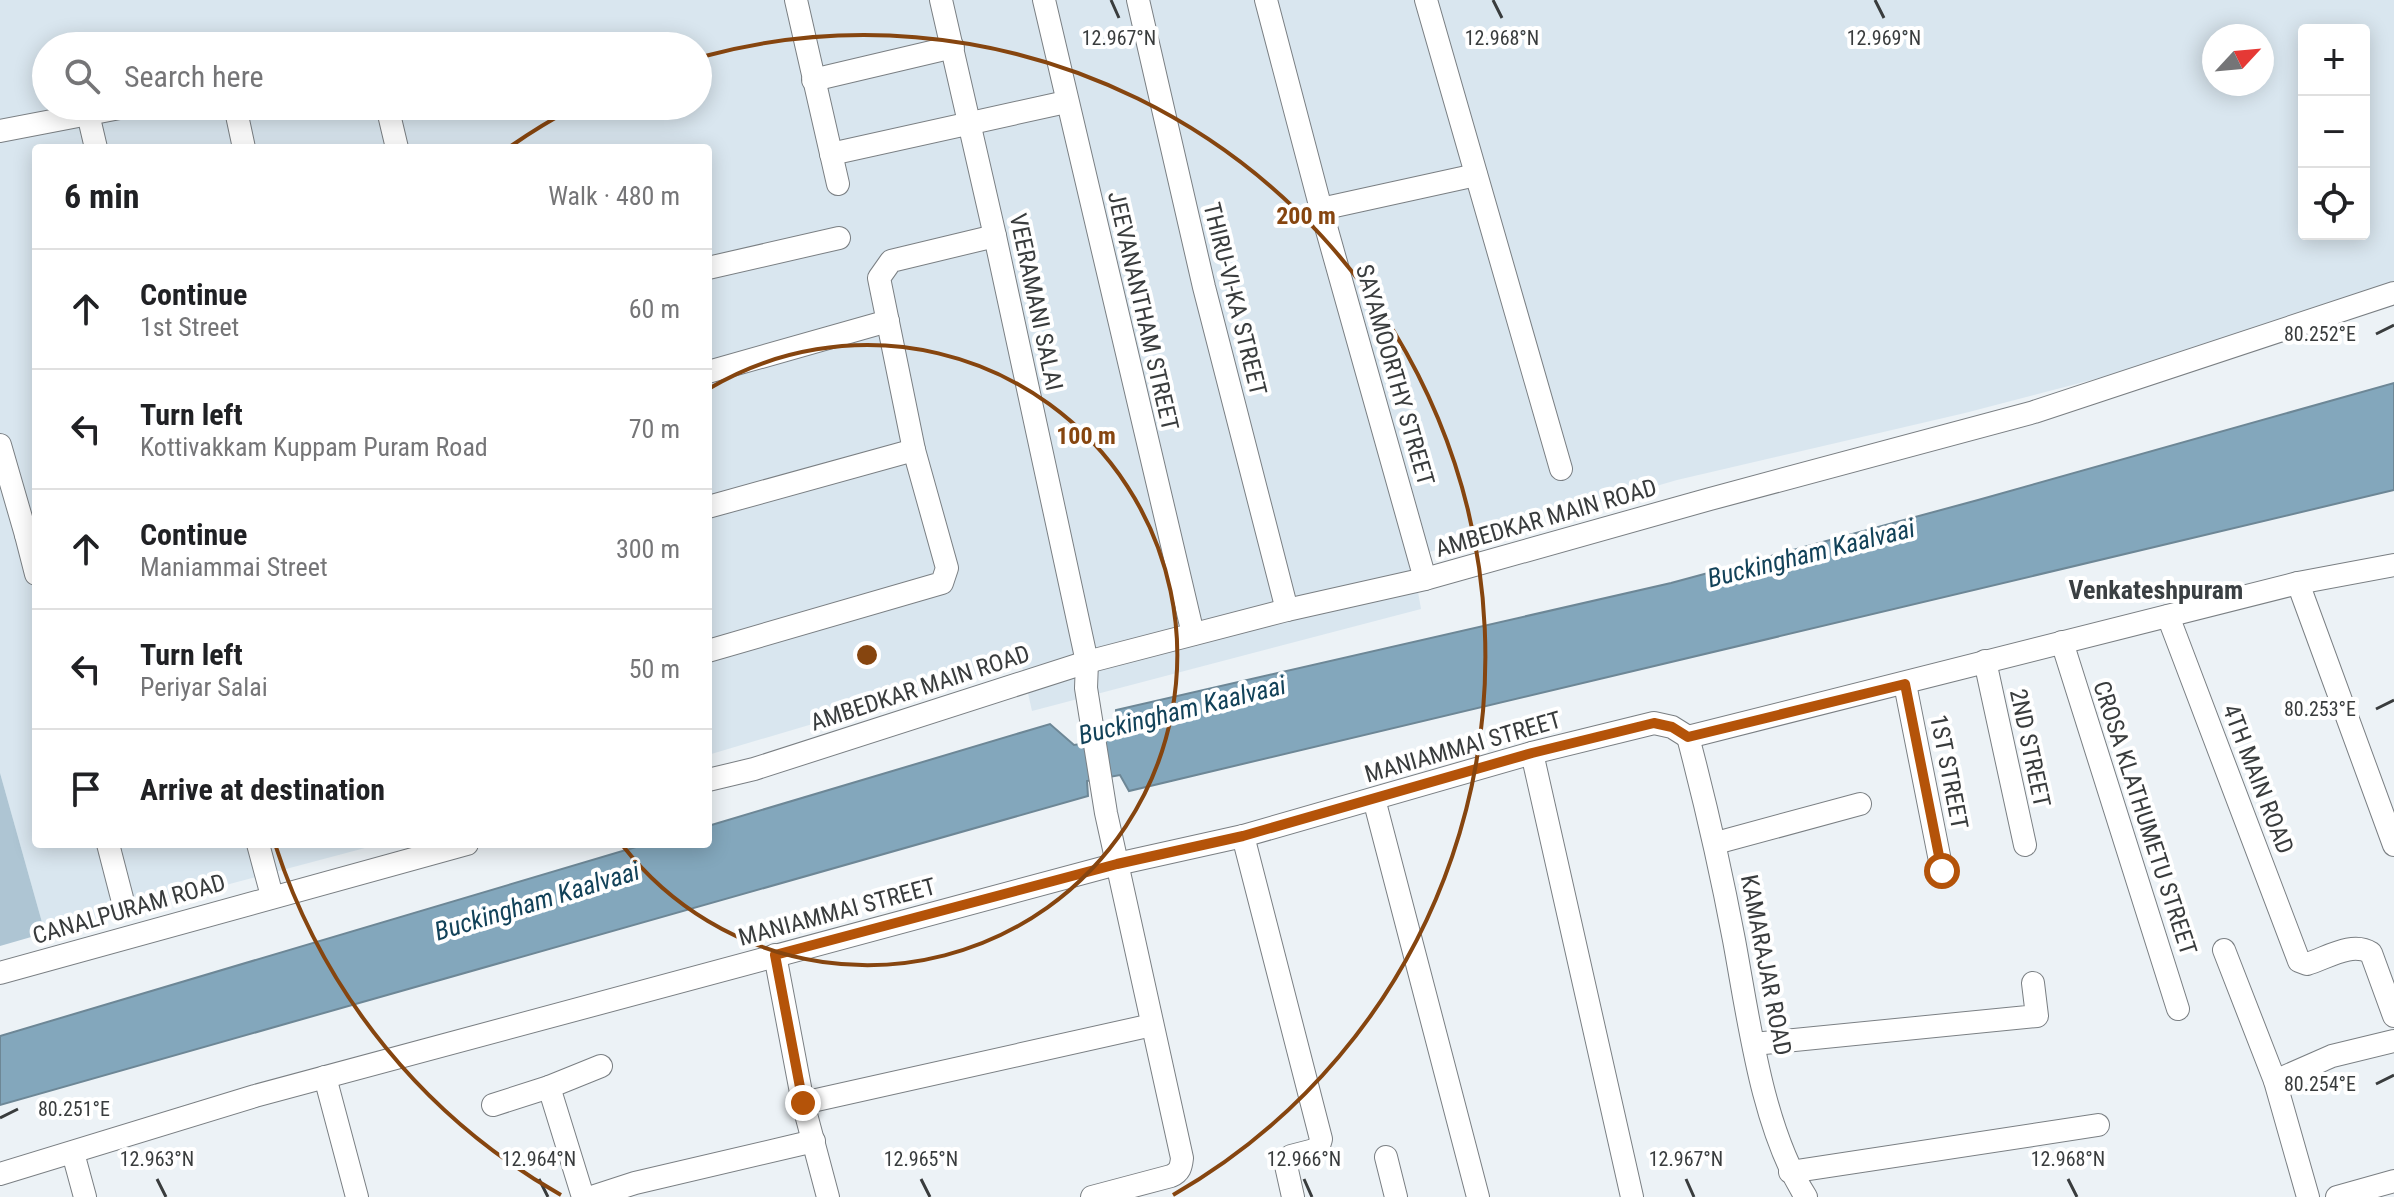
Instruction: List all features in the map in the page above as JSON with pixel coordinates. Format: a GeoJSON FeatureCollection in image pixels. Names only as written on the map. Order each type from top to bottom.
{"type":"FeatureCollection","features":[{"type":"Feature","properties":{"kind":"street"},"geometry":{"type":"LineString","coordinates":[[796,0],[838,184]]}},
{"type":"Feature","properties":{"kind":"street","name":"VEERAMANI SALAI"},"geometry":{"type":"LineString","coordinates":[[941,0],[1087,662],[1086,688],[1105,807],[1182,1158],[1181,1167],[1171,1176],[1092,1197]]}},
{"type":"Feature","properties":{"kind":"street","name":"JEEVANANTHAM STREET"},"geometry":{"type":"LineString","coordinates":[[1044,0],[1193,634]]}},
{"type":"Feature","properties":{"kind":"street","name":"THIRU-VI-KA STREET"},"geometry":{"type":"LineString","coordinates":[[1138,0],[1204,287],[1287,610]]}},
{"type":"Feature","properties":{"kind":"street","name":"SAYAMOORTHY STREET"},"geometry":{"type":"LineString","coordinates":[[1266,0],[1425,579]]}},
{"type":"Feature","properties":{"kind":"street"},"geometry":{"type":"LineString","coordinates":[[1426,0],[1561,469]]}},
{"type":"Feature","properties":{"kind":"street"},"geometry":{"type":"LineString","coordinates":[[813,80],[953,47]]}},
{"type":"Feature","properties":{"kind":"street"},"geometry":{"type":"LineString","coordinates":[[831,154],[1066,102]]}},
{"type":"Feature","properties":{"kind":"street"},"geometry":{"type":"LineString","coordinates":[[0,131],[57,120]]}},
{"type":"Feature","properties":{"kind":"street"},"geometry":{"type":"LineString","coordinates":[[89,120],[95,144]]}},
{"type":"Feature","properties":{"kind":"street"},"geometry":{"type":"LineString","coordinates":[[238,120],[243,144]]}},
{"type":"Feature","properties":{"kind":"street"},"geometry":{"type":"LineString","coordinates":[[390,120],[396,144]]}},
{"type":"Feature","properties":{"kind":"street"},"geometry":{"type":"LineString","coordinates":[[1321,209],[1476,175]]}},
{"type":"Feature","properties":{"kind":"street"},"geometry":{"type":"LineString","coordinates":[[712,650],[942,583],[947,568],[914,450],[879,278],[891,261],[995,236]]}},
{"type":"Feature","properties":{"kind":"street"},"geometry":{"type":"LineString","coordinates":[[712,267],[839,238]]}},
{"type":"Feature","properties":{"kind":"street","name":"AMBEDKAR MAIN ROAD"},"geometry":{"type":"LineString","coordinates":[[712,779],[754,769],[1087,662],[1287,610],[1425,579],[2034,412],[2394,293]]}},
{"type":"Feature","properties":{"kind":"street"},"geometry":{"type":"LineString","coordinates":[[712,371],[888,321]]}},
{"type":"Feature","properties":{"kind":"street"},"geometry":{"type":"LineString","coordinates":[[0,445],[31,535]]}},
{"type":"Feature","properties":{"kind":"street"},"geometry":{"type":"LineString","coordinates":[[712,506],[914,450]]}},
{"type":"Feature","properties":{"kind":"street"},"geometry":{"type":"LineString","coordinates":[[1688,737],[2298,583],[2394,565]]}},
{"type":"Feature","properties":{"kind":"street"},"geometry":{"type":"LineString","coordinates":[[2298,583],[2394,845]]}},
{"type":"Feature","properties":{"kind":"street","name":"4TH MAIN ROAD"},"geometry":{"type":"LineString","coordinates":[[2168,616],[2299,961],[2307,964],[2359,947],[2371,953],[2394,1016]]}},
{"type":"Feature","properties":{"kind":"street","name":"CROSA KLATHUMETU STREET"},"geometry":{"type":"LineString","coordinates":[[2062,642],[2178,1009]]}},
{"type":"Feature","properties":{"kind":"street","name":"2ND STREET"},"geometry":{"type":"LineString","coordinates":[[1985,661],[2025,845]]}},
{"type":"Feature","properties":{"kind":"street","name":"1ST STREET"},"geometry":{"type":"LineString","coordinates":[[1905,684],[1942,871]]}},
{"type":"Feature","properties":{"kind":"street","name":"MANIAMMAI STREET"},"geometry":{"type":"LineString","coordinates":[[0,1174],[325,1077],[1117,864],[1243,836],[1532,753],[1654,723],[1672,727],[1688,737]]}},
{"type":"Feature","properties":{"kind":"street","name":"KAMARAJAR ROAD"},"geometry":{"type":"LineString","coordinates":[[1688,737],[1716,843],[1767,1100],[1790,1172],[1806,1197]]}},
{"type":"Feature","properties":{"kind":"street"},"geometry":{"type":"LineString","coordinates":[[1532,753],[1632,1197]]}},
{"type":"Feature","properties":{"kind":"street"},"geometry":{"type":"LineString","coordinates":[[1374,799],[1478,1197]]}},
{"type":"Feature","properties":{"kind":"street"},"geometry":{"type":"LineString","coordinates":[[1716,843],[1860,804]]}},
{"type":"Feature","properties":{"kind":"street"},"geometry":{"type":"LineString","coordinates":[[1243,836],[1321,1139],[1318,1149],[1291,1156],[1285,1161],[1293,1197]]}},
{"type":"Feature","properties":{"kind":"street"},"geometry":{"type":"LineString","coordinates":[[109,848],[122,898]]}},
{"type":"Feature","properties":{"kind":"street"},"geometry":{"type":"LineString","coordinates":[[259,848],[272,896],[452,848]]}},
{"type":"Feature","properties":{"kind":"street","name":"CANALPURAM ROAD"},"geometry":{"type":"LineString","coordinates":[[0,973],[272,896]]}},
{"type":"Feature","properties":{"kind":"street"},"geometry":{"type":"LineString","coordinates":[[2224,950],[2275,1081],[2308,1197]]}},
{"type":"Feature","properties":{"kind":"street"},"geometry":{"type":"LineString","coordinates":[[775,955],[803,1103],[828,1197]]}},
{"type":"Feature","properties":{"kind":"street"},"geometry":{"type":"LineString","coordinates":[[1754,1044],[2037,1016],[2033,983]]}},
{"type":"Feature","properties":{"kind":"street"},"geometry":{"type":"LineString","coordinates":[[803,1103],[1152,1025]]}},
{"type":"Feature","properties":{"kind":"street"},"geometry":{"type":"LineString","coordinates":[[2275,1081],[2332,1056],[2394,1041]]}},
{"type":"Feature","properties":{"kind":"street"},"geometry":{"type":"LineString","coordinates":[[493,1105],[601,1066]]}},
{"type":"Feature","properties":{"kind":"street"},"geometry":{"type":"LineString","coordinates":[[325,1077],[357,1197]]}},
{"type":"Feature","properties":{"kind":"street"},"geometry":{"type":"LineString","coordinates":[[549,1087],[583,1197]]}},
{"type":"Feature","properties":{"kind":"street"},"geometry":{"type":"LineString","coordinates":[[1790,1172],[2098,1125]]}},
{"type":"Feature","properties":{"kind":"street"},"geometry":{"type":"LineString","coordinates":[[592,1197],[635,1183],[814,1141]]}},
{"type":"Feature","properties":{"kind":"street"},"geometry":{"type":"LineString","coordinates":[[73,1153],[85,1197]]}},
{"type":"Feature","properties":{"kind":"street"},"geometry":{"type":"LineString","coordinates":[[1386,1157],[1396,1197]]}},
{"type":"Feature","properties":{"kind":"street"},"geometry":{"type":"LineString","coordinates":[[2337,1197],[2394,1181]]}},
{"type":"Feature","properties":{"kind":"shaded area"},"geometry":{"type":"Polygon","coordinates":[[[0,0],[2394,0],[2394,301],[1965,413],[1677,480],[1412,557],[1421,609],[1032,711],[1021,662],[712,754],[712,144],[32,144],[32,848],[365,848],[45,933],[0,773],[0,0]]]}},
{"type":"Feature","properties":{"kind":"shaded area"},"geometry":{"type":"Polygon","coordinates":[[[0,773],[45,933],[0,946],[0,773]]]}},
{"type":"Feature","properties":{"kind":"water","name":"Buckingham Kaalvaai"},"geometry":{"type":"Polygon","coordinates":[[[2394,383],[2394,490],[1129,791],[1120,775],[1087,781],[1088,796],[0,1105],[0,1036],[633,848],[712,848],[712,825],[1050,724],[1074,745],[1115,739],[1116,710],[1671,583],[2394,383]]]}},
{"type":"Feature","properties":{"kind":"district","name":"Venkateshpuram"},"geometry":{"type":"Point","coordinates":[2156,590]}},
{"type":"Feature","properties":{"kind":"route"},"geometry":{"type":"LineString","coordinates":[[803,1103],[775,955],[1117,864],[1243,836],[1532,753],[1654,723],[1672,727],[1688,737],[1905,684],[1942,871]]}}]}
